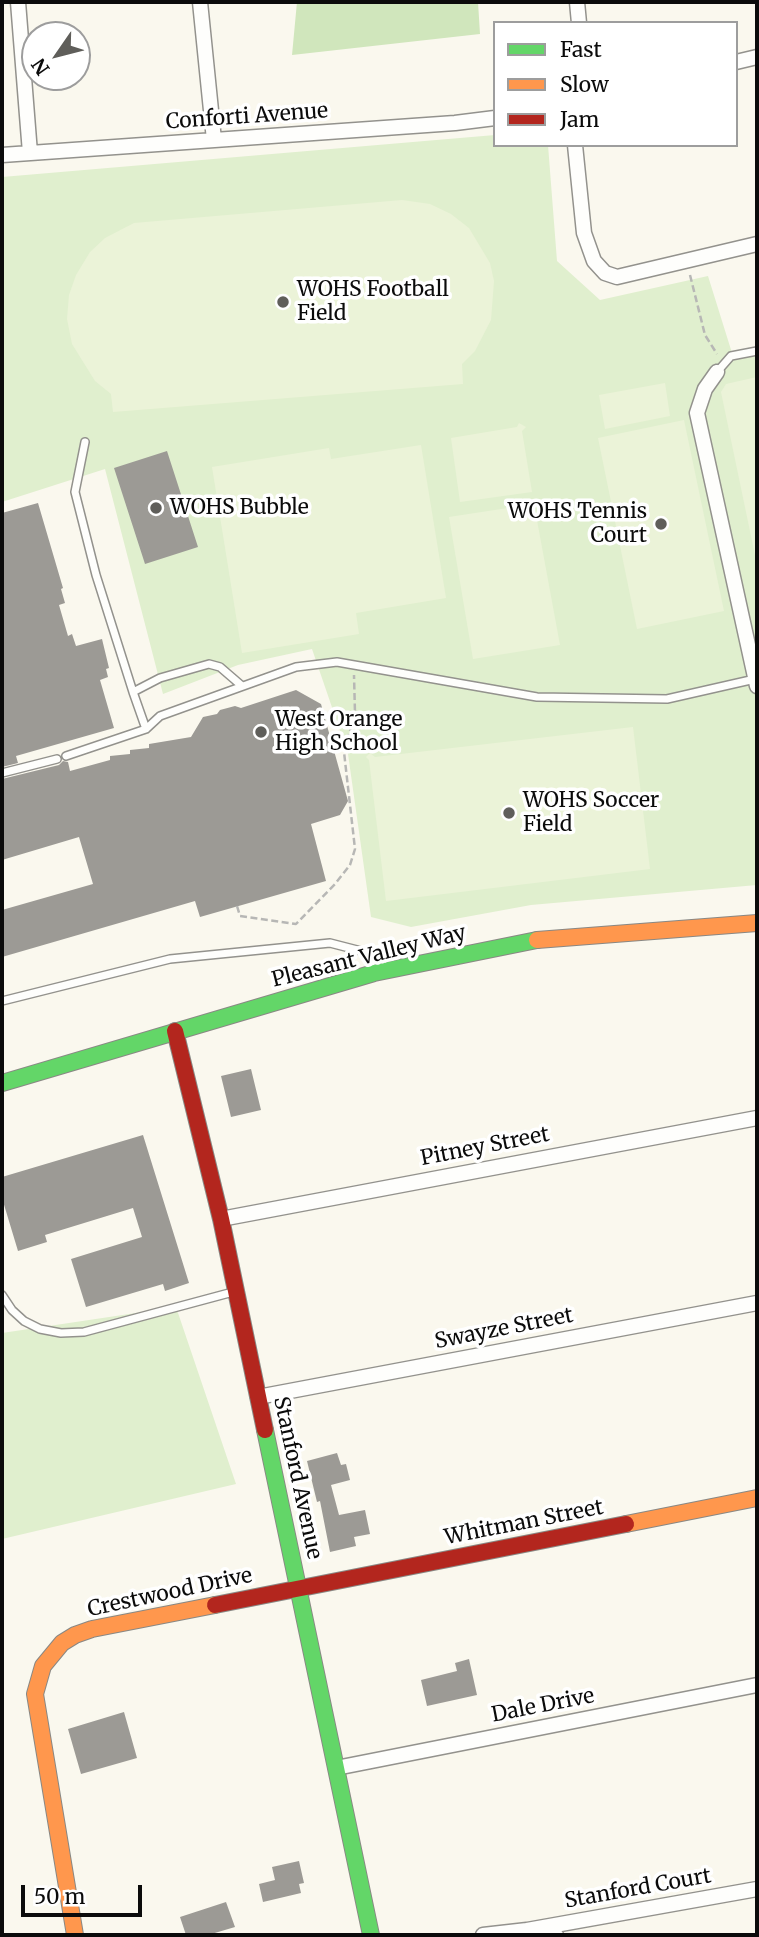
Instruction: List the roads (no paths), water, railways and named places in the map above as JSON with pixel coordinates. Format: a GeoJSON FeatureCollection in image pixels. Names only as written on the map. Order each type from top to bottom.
{"type":"FeatureCollection","features":[{"type":"Feature","properties":{"kind":"street"},"geometry":{"type":"LineString","coordinates":[[18,2],[30,153]]}},
{"type":"Feature","properties":{"kind":"street"},"geometry":{"type":"LineString","coordinates":[[200,2],[214,140]]}},
{"type":"Feature","properties":{"kind":"street"},"geometry":{"type":"LineString","coordinates":[[577,2],[579,21]]}},
{"type":"Feature","properties":{"kind":"street"},"geometry":{"type":"LineString","coordinates":[[738,62],[757,57]]}},
{"type":"Feature","properties":{"kind":"street","name":"Conforti Avenue"},"geometry":{"type":"LineString","coordinates":[[2,155],[493,117]]}},
{"type":"Feature","properties":{"kind":"street"},"geometry":{"type":"LineString","coordinates":[[575,147],[584,233],[594,261],[605,273],[617,277],[757,244]]}},
{"type":"Feature","properties":{"kind":"street"},"geometry":{"type":"LineString","coordinates":[[717,372],[705,389],[697,413],[756,683]]}},
{"type":"Feature","properties":{"kind":"street","name":"Pleasant Valley Way"},"geometry":{"type":"LineString","coordinates":[[2,1083],[374,973],[533,940],[757,923]]}},
{"type":"Feature","properties":{"kind":"street","name":"Stanford Avenue"},"geometry":{"type":"LineString","coordinates":[[175,1031],[221,1219],[371,1935]]}},
{"type":"Feature","properties":{"kind":"street","name":"Pitney Street"},"geometry":{"type":"LineString","coordinates":[[221,1219],[757,1118]]}},
{"type":"Feature","properties":{"kind":"street","name":"Swayze Street"},"geometry":{"type":"LineString","coordinates":[[258,1397],[757,1303]]}},
{"type":"Feature","properties":{"kind":"street","name":"Whitman Street"},"geometry":{"type":"LineString","coordinates":[[298,1589],[757,1498]]}},
{"type":"Feature","properties":{"kind":"street","name":"Crestwood Drive"},"geometry":{"type":"LineString","coordinates":[[75,1935],[35,1694],[43,1666],[62,1643],[92,1629],[298,1589]]}},
{"type":"Feature","properties":{"kind":"street","name":"Dale Drive"},"geometry":{"type":"LineString","coordinates":[[336,1768],[757,1685]]}},
{"type":"Feature","properties":{"kind":"street","name":"Stanford Court"},"geometry":{"type":"LineString","coordinates":[[527,1930],[757,1889]]}},
{"type":"Feature","properties":{"kind":"street"},"geometry":{"type":"LineString","coordinates":[[484,1935],[527,1930],[556,1935]]}},
{"type":"Feature","properties":{"kind":"lane"},"geometry":{"type":"LineString","coordinates":[[717,372],[728,358],[757,351]]}},
{"type":"Feature","properties":{"kind":"lane"},"geometry":{"type":"LineString","coordinates":[[85,442],[75,492],[96,575],[145,729]]}},
{"type":"Feature","properties":{"kind":"lane"},"geometry":{"type":"LineString","coordinates":[[66,757],[145,729],[160,716],[296,667],[337,662],[537,697],[667,699],[756,683]]}},
{"type":"Feature","properties":{"kind":"lane"},"geometry":{"type":"LineString","coordinates":[[133,692],[160,678],[209,664],[220,667],[242,686]]}},
{"type":"Feature","properties":{"kind":"lane"},"geometry":{"type":"LineString","coordinates":[[2,773],[57,759]]}},
{"type":"Feature","properties":{"kind":"lane"},"geometry":{"type":"LineString","coordinates":[[2,1001],[170,958],[330,943],[365,952],[374,973]]}},
{"type":"Feature","properties":{"kind":"lane"},"geometry":{"type":"LineString","coordinates":[[2,1295],[24,1321],[40,1329],[61,1333],[84,1332],[236,1292]]}},
{"type":"Feature","properties":{"kind":"place","name":"WOHS Football Field"},"geometry":{"type":"Point","coordinates":[283,302]}},
{"type":"Feature","properties":{"kind":"place","name":"WOHS Bubble"},"geometry":{"type":"Point","coordinates":[156,508]}},
{"type":"Feature","properties":{"kind":"place","name":"WOHS Tennis Court"},"geometry":{"type":"Point","coordinates":[661,524]}},
{"type":"Feature","properties":{"kind":"place","name":"West Orange High School"},"geometry":{"type":"Point","coordinates":[261,732]}},
{"type":"Feature","properties":{"kind":"place","name":"WOHS Soccer Field"},"geometry":{"type":"Point","coordinates":[509,813]}}]}
